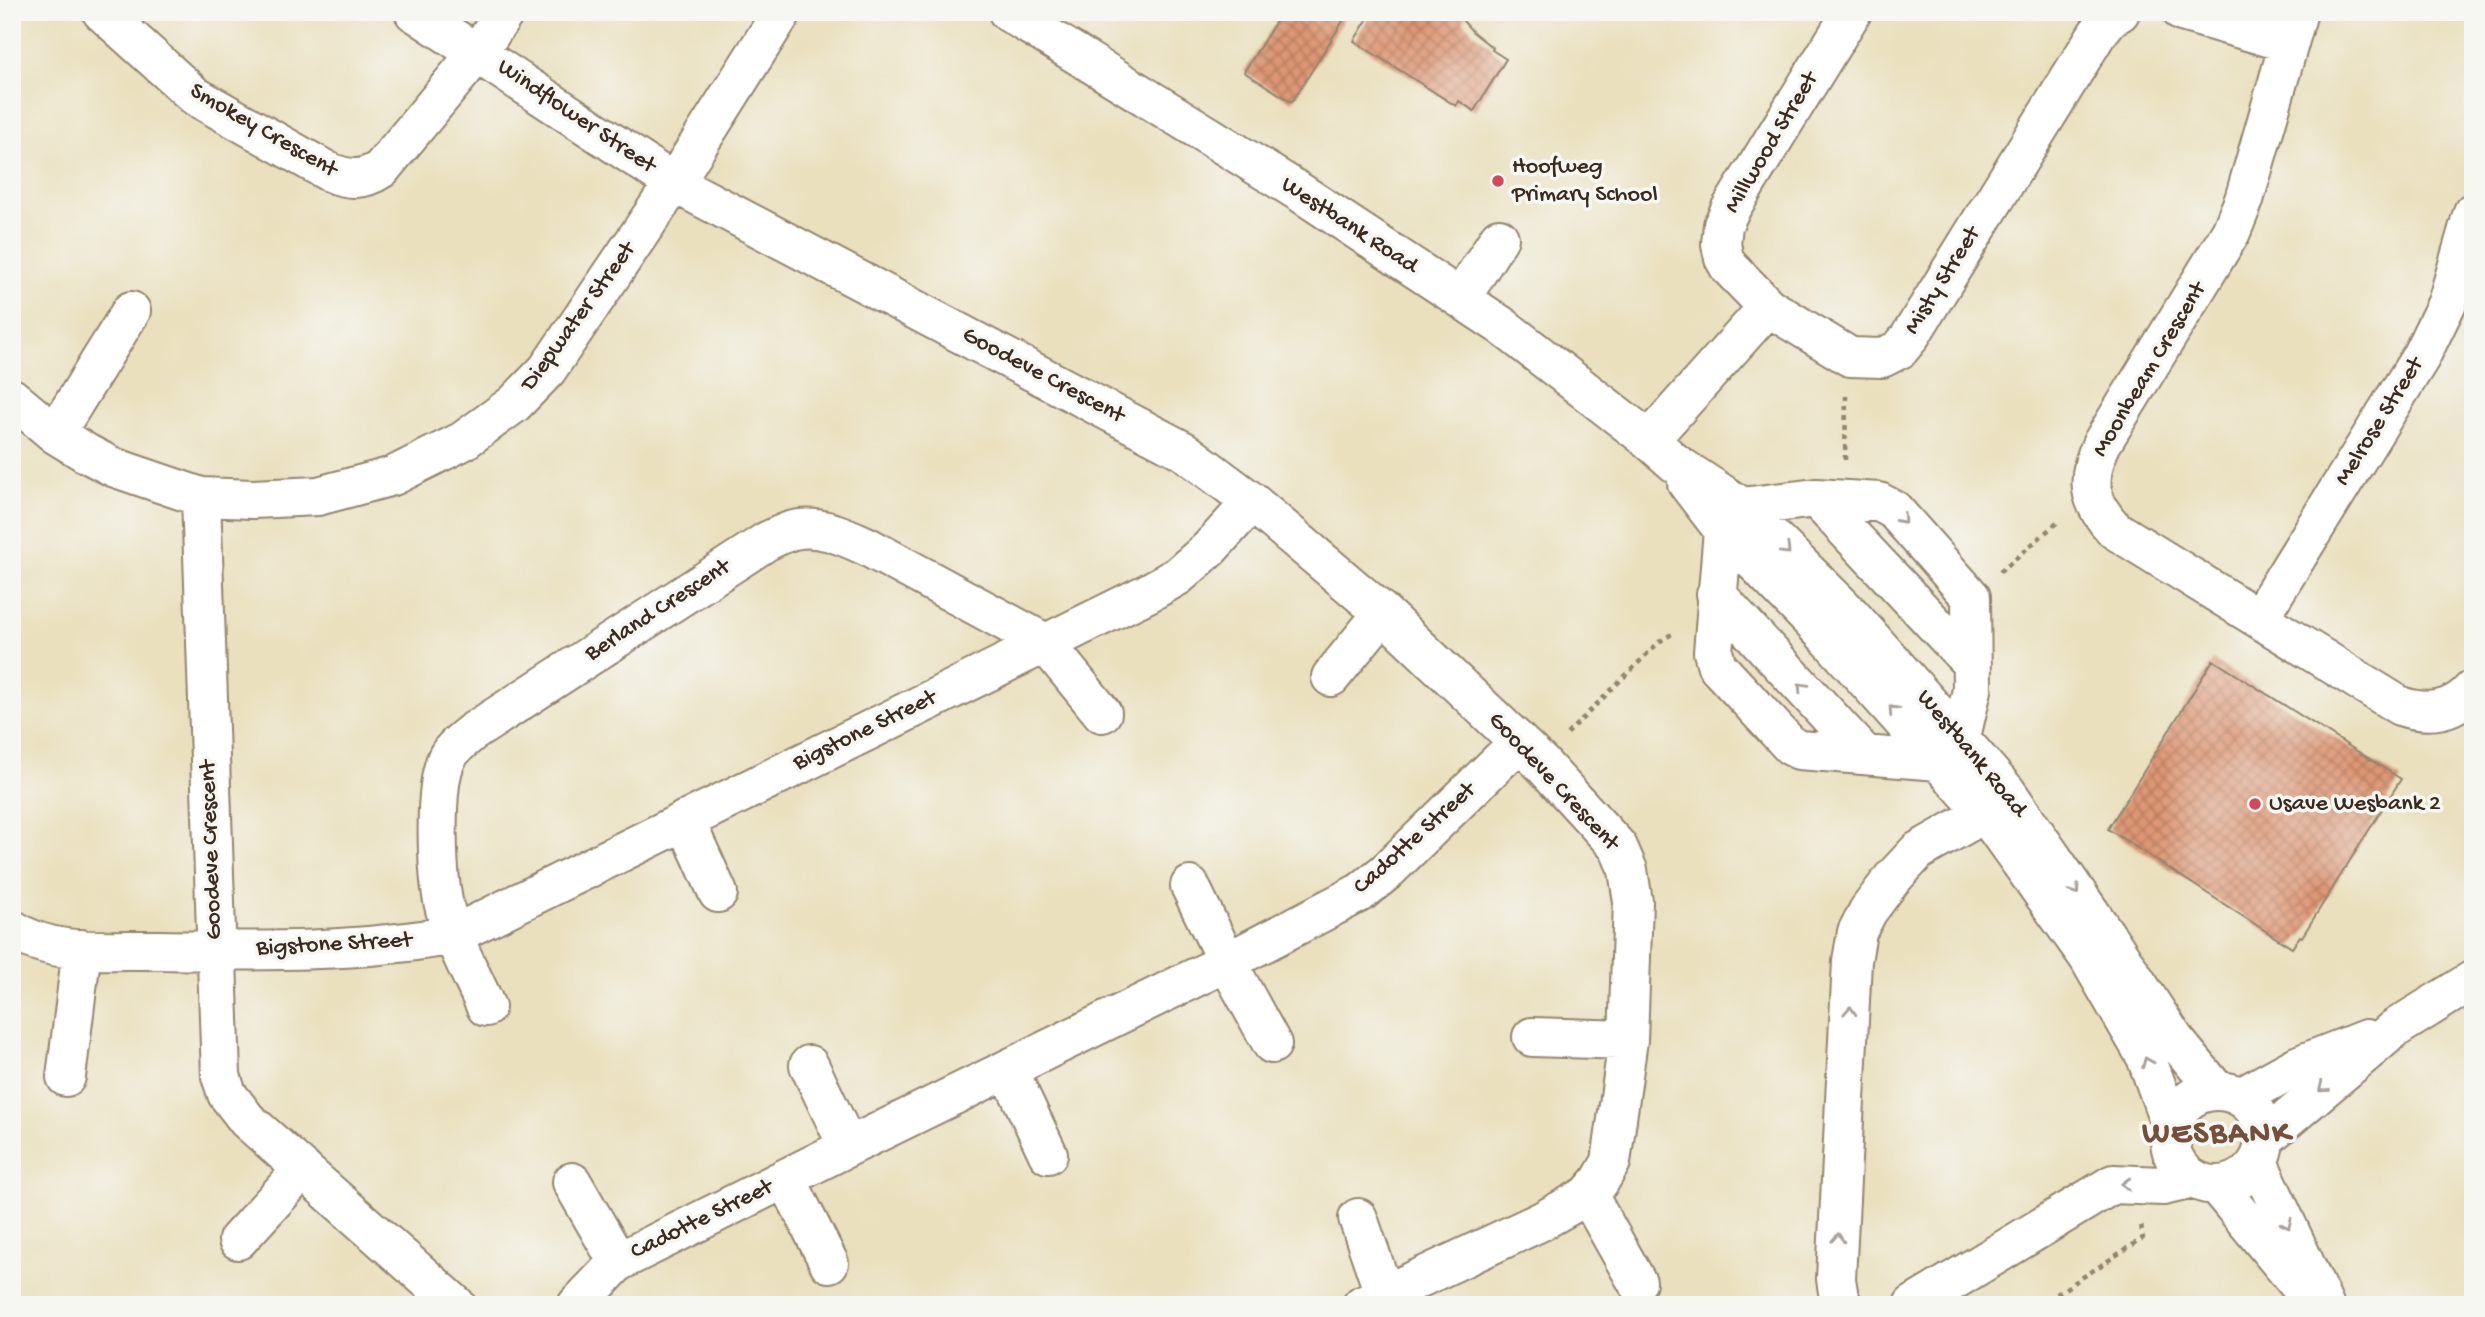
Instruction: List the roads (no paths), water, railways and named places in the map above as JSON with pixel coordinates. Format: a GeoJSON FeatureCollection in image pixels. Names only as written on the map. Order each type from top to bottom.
{"type":"FeatureCollection","features":[{"type":"Feature","properties":{"kind":"street","name":"Smokey Crescent"},"geometry":{"type":"LineString","coordinates":[[102,12],[195,96],[329,172],[345,178],[372,176],[381,169],[478,52]]}},
{"type":"Feature","properties":{"kind":"street","name":"Windflower Street"},"geometry":{"type":"LineString","coordinates":[[414,12],[674,183]]}},
{"type":"Feature","properties":{"kind":"street","name":"Windflower Street"},"geometry":{"type":"LineString","coordinates":[[478,52],[505,12]]}},
{"type":"Feature","properties":{"kind":"street","name":"Diepwater Street"},"geometry":{"type":"LineString","coordinates":[[12,398],[55,434],[113,467],[201,497],[253,499],[318,496],[393,476],[463,441],[514,404],[547,370],[674,183],[782,12]]}},
{"type":"Feature","properties":{"kind":"street","name":"Westbank Road"},"geometry":{"type":"LineString","coordinates":[[1008,12],[1298,191],[1512,334],[1662,452],[1732,519],[1852,616],[1950,749],[1984,813],[2088,957],[2146,1057],[2171,1126]]}},
{"type":"Feature","properties":{"kind":"street","name":"Millwood Street"},"geometry":{"type":"LineString","coordinates":[[1768,307],[1729,267],[1724,258],[1721,244],[1723,225],[1852,12]]}},
{"type":"Feature","properties":{"kind":"street","name":"Misty Street"},"geometry":{"type":"LineString","coordinates":[[1768,307],[1850,357],[1882,358],[1900,349],[2097,34],[2110,18],[2120,12]]}},
{"type":"Feature","properties":{"kind":"street"},"geometry":{"type":"LineString","coordinates":[[2182,12],[2294,28]]}},
{"type":"Feature","properties":{"kind":"street","name":"Moonbeam Crescent"},"geometry":{"type":"LineString","coordinates":[[2259,618],[2116,530],[2102,517],[2094,500],[2091,481],[2093,461],[2102,443],[2231,232],[2244,200],[2294,28]]}},
{"type":"Feature","properties":{"kind":"street","name":"Goodeve Crescent"},"geometry":{"type":"LineString","coordinates":[[674,183],[1184,451],[1252,502],[1383,613],[1530,753],[1618,847],[1628,870],[1633,902],[1628,1040],[1611,1162],[1600,1181],[1588,1195],[1542,1222],[1378,1301],[1358,1218]]}},
{"type":"Feature","properties":{"kind":"street","name":"Melrose Street"},"geometry":{"type":"LineString","coordinates":[[2259,618],[2420,358],[2447,303],[2473,212]]}},
{"type":"Feature","properties":{"kind":"street"},"geometry":{"type":"LineString","coordinates":[[1461,298],[1499,238]]}},
{"type":"Feature","properties":{"kind":"street"},"geometry":{"type":"LineString","coordinates":[[1662,452],[1768,307]]}},
{"type":"Feature","properties":{"kind":"street"},"geometry":{"type":"LineString","coordinates":[[55,434],[131,311]]}},
{"type":"Feature","properties":{"kind":"street","name":"Goodeve Crescent"},"geometry":{"type":"LineString","coordinates":[[201,497],[218,1050],[221,1076],[227,1094],[247,1120],[456,1305]]}},
{"type":"Feature","properties":{"kind":"street"},"geometry":{"type":"LineString","coordinates":[[1833,500],[1972,649],[1972,690],[1950,749],[1847,753],[1704,618],[1732,519],[1833,500]]}},
{"type":"Feature","properties":{"kind":"street","name":"Bigstone Street"},"geometry":{"type":"LineString","coordinates":[[12,929],[38,943],[82,949],[215,951],[361,948],[453,935],[1148,593],[1178,576],[1209,549],[1252,502]]}},
{"type":"Feature","properties":{"kind":"street","name":"Berland Crescent"},"geometry":{"type":"LineString","coordinates":[[453,935],[443,902],[438,805],[443,769],[455,746],[767,541],[795,529],[835,533],[866,546],[1045,643]]}},
{"type":"Feature","properties":{"kind":"street"},"geometry":{"type":"LineString","coordinates":[[1331,677],[1383,613]]}},
{"type":"Feature","properties":{"kind":"street"},"geometry":{"type":"LineString","coordinates":[[2259,618],[2407,708],[2428,712],[2442,710],[2455,704],[2473,689]]}},
{"type":"Feature","properties":{"kind":"street"},"geometry":{"type":"LineString","coordinates":[[1045,643],[1101,713]]}},
{"type":"Feature","properties":{"kind":"street","name":"Westbank Road"},"geometry":{"type":"LineString","coordinates":[[1950,749],[2006,791],[2174,1039],[2229,1094]]}},
{"type":"Feature","properties":{"kind":"street","name":"Cadotte Street"},"geometry":{"type":"LineString","coordinates":[[577,1305],[618,1262],[1227,962],[1361,892],[1530,753]]}},
{"type":"Feature","properties":{"kind":"street"},"geometry":{"type":"LineString","coordinates":[[1843,1305],[1836,1279],[1852,961],[1857,932],[1868,911],[1892,878],[1918,851],[1984,813]]}},
{"type":"Feature","properties":{"kind":"street"},"geometry":{"type":"LineString","coordinates":[[685,820],[718,893]]}},
{"type":"Feature","properties":{"kind":"street"},"geometry":{"type":"LineString","coordinates":[[1189,886],[1272,1044]]}},
{"type":"Feature","properties":{"kind":"street"},"geometry":{"type":"LineString","coordinates":[[453,935],[486,1007]]}},
{"type":"Feature","properties":{"kind":"street"},"geometry":{"type":"LineString","coordinates":[[66,1077],[82,949]]}},
{"type":"Feature","properties":{"kind":"street"},"geometry":{"type":"LineString","coordinates":[[2316,1305],[2205,1182],[2183,1172],[2172,1150],[2171,1126],[2185,1105],[2194,1098],[2205,1093],[2229,1094],[2394,1028],[2473,981]]}},
{"type":"Feature","properties":{"kind":"street"},"geometry":{"type":"LineString","coordinates":[[1913,1305],[2113,1184],[2163,1186],[2241,1179],[2261,1151],[2394,1028]]}},
{"type":"Feature","properties":{"kind":"street"},"geometry":{"type":"LineString","coordinates":[[1532,1037],[1628,1040]]}},
{"type":"Feature","properties":{"kind":"street"},"geometry":{"type":"LineString","coordinates":[[809,1065],[848,1147]]}},
{"type":"Feature","properties":{"kind":"street"},"geometry":{"type":"LineString","coordinates":[[1008,1069],[1048,1154]]}},
{"type":"Feature","properties":{"kind":"street"},"geometry":{"type":"LineString","coordinates":[[2229,1094],[2258,1115],[2261,1151],[2324,1305]]}},
{"type":"Feature","properties":{"kind":"street"},"geometry":{"type":"LineString","coordinates":[[238,1240],[303,1169]]}},
{"type":"Feature","properties":{"kind":"street","name":"Cadotte Street"},"geometry":{"type":"LineString","coordinates":[[786,1178],[829,1263]]}},
{"type":"Feature","properties":{"kind":"street","name":"Cadotte Street"},"geometry":{"type":"LineString","coordinates":[[572,1182],[618,1262]]}},
{"type":"Feature","properties":{"kind":"street"},"geometry":{"type":"LineString","coordinates":[[1588,1195],[1637,1282]]}},
{"type":"Feature","properties":{"kind":"place","name":"Hoofweg Primary School"},"geometry":{"type":"Point","coordinates":[1498,181]}},
{"type":"Feature","properties":{"kind":"place","name":"Usave Wesbank 2"},"geometry":{"type":"Point","coordinates":[2255,804]}},
{"type":"Feature","properties":{"kind":"district","name":"WESBANK"},"geometry":{"type":"Point","coordinates":[2217,1135]}}]}
